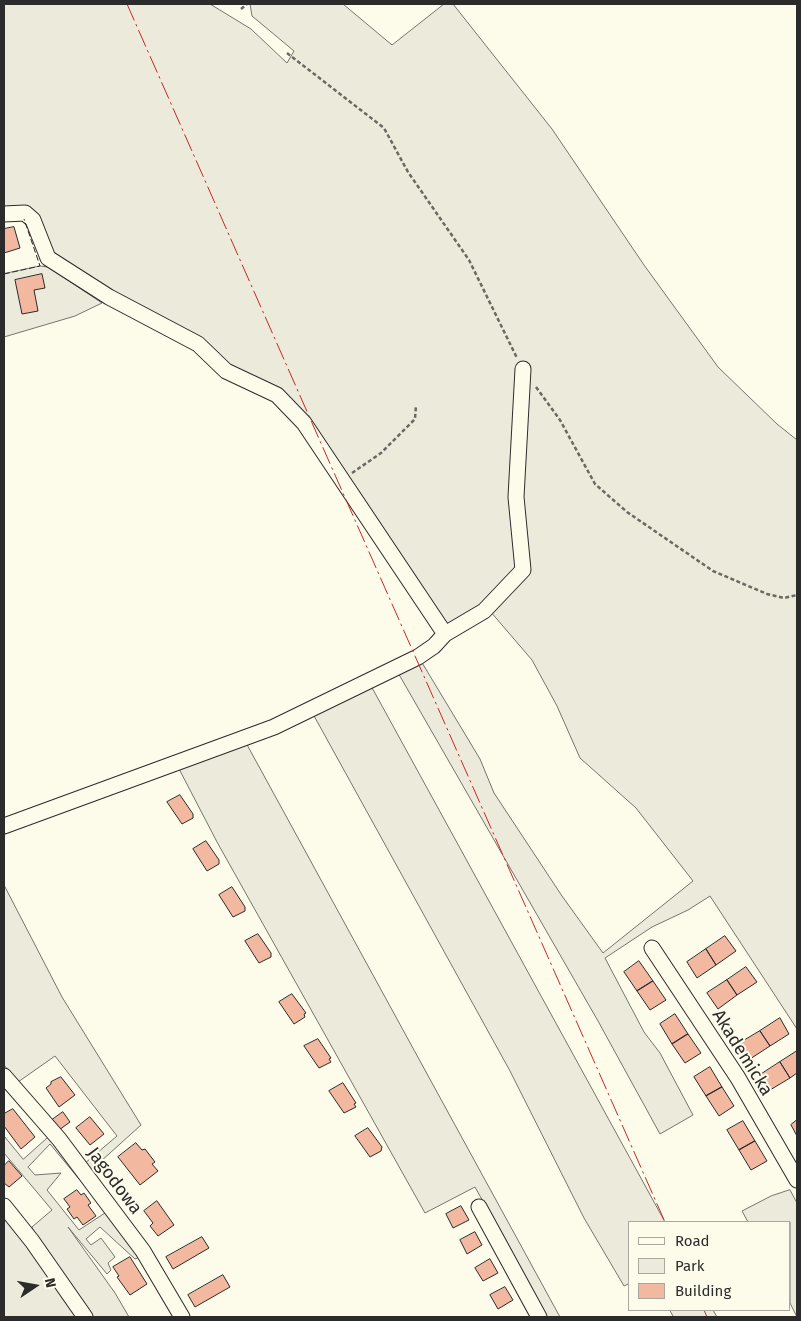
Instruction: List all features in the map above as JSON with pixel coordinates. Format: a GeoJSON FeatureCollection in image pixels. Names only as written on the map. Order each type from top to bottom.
{"type":"FeatureCollection","features":[{"type":"Feature","properties":{"kind":"street"},"geometry":{"type":"LineString","coordinates":[[4,214],[25,212],[33,220],[48,258],[109,297],[198,344],[226,372],[277,396],[304,423],[446,634]]}},
{"type":"Feature","properties":{"kind":"street"},"geometry":{"type":"LineString","coordinates":[[4,826],[274,727],[418,657],[434,646],[446,634],[484,610],[523,570],[516,497],[523,370]]}},
{"type":"Feature","properties":{"kind":"street","name":"Akademicka"},"geometry":{"type":"LineString","coordinates":[[652,948],[738,1078],[797,1180]]}},
{"type":"Feature","properties":{"kind":"street","name":"Jagodowa"},"geometry":{"type":"LineString","coordinates":[[4,1076],[59,1139],[143,1251],[182,1317]]}},
{"type":"Feature","properties":{"kind":"street"},"geometry":{"type":"LineString","coordinates":[[4,1206],[32,1241],[85,1317]]}},
{"type":"Feature","properties":{"kind":"street"},"geometry":{"type":"LineString","coordinates":[[479,1207],[539,1317]]}},
{"type":"Feature","properties":{"kind":"path"},"geometry":{"type":"LineString","coordinates":[[240,9],[247,4]]}},
{"type":"Feature","properties":{"kind":"path"},"geometry":{"type":"LineString","coordinates":[[287,53],[384,128],[408,172],[469,260],[523,370],[560,420],[595,484],[627,512],[713,571],[767,594],[784,598],[797,595]]}},
{"type":"Feature","properties":{"kind":"path"},"geometry":{"type":"LineString","coordinates":[[342,479],[381,453],[415,419],[416,405]]}},
{"type":"Feature","properties":{"kind":"green space"},"geometry":{"type":"Polygon","coordinates":[[[4,4],[210,4],[251,29],[287,63],[294,51],[252,16],[250,4],[343,4],[392,45],[444,4],[453,4],[552,129],[644,265],[718,367],[777,424],[797,440],[797,1029],[710,896],[688,910],[652,927],[605,958],[644,1032],[660,1053],[693,1115],[660,1134],[598,1021],[397,671],[421,661],[480,759],[494,793],[562,896],[603,953],[693,881],[636,808],[580,758],[557,706],[532,660],[490,611],[445,628],[308,419],[234,368],[112,295],[41,248],[23,216],[4,219],[4,4]]]}},
{"type":"Feature","properties":{"kind":"green space"},"geometry":{"type":"Polygon","coordinates":[[[40,266],[48,267],[102,303],[75,316],[4,337],[4,274],[40,266]]]}},
{"type":"Feature","properties":{"kind":"green space"},"geometry":{"type":"Polygon","coordinates":[[[370,684],[664,1221],[628,1221],[628,1284],[624,1286],[584,1218],[510,1071],[313,714],[370,684]]]}},
{"type":"Feature","properties":{"kind":"green space"},"geometry":{"type":"Polygon","coordinates":[[[245,741],[560,1317],[547,1317],[475,1187],[425,1213],[217,842],[177,765],[245,741]]]}},
{"type":"Feature","properties":{"kind":"green space"},"geometry":{"type":"Polygon","coordinates":[[[4,885],[62,997],[141,1125],[89,1172],[84,1164],[117,1136],[55,1056],[18,1082],[4,1065],[4,885]]]}},
{"type":"Feature","properties":{"kind":"green space"},"geometry":{"type":"Polygon","coordinates":[[[51,1135],[83,1176],[79,1179],[50,1144],[28,1167],[35,1175],[61,1173],[47,1190],[79,1230],[108,1211],[142,1256],[135,1259],[100,1227],[86,1239],[91,1245],[101,1238],[115,1257],[108,1263],[111,1270],[107,1274],[68,1227],[115,1293],[129,1317],[90,1317],[36,1240],[32,1227],[52,1210],[4,1153],[4,1136],[23,1159],[51,1135]]]}},
{"type":"Feature","properties":{"kind":"green space"},"geometry":{"type":"Polygon","coordinates":[[[790,1190],[797,1203],[797,1317],[791,1305],[791,1221],[747,1221],[742,1211],[771,1196],[790,1190]]]}},
{"type":"Feature","properties":{"kind":"green space"},"geometry":{"type":"Polygon","coordinates":[[[4,1212],[82,1317],[4,1317],[4,1212]]]}},
{"type":"Feature","properties":{"kind":"green space"},"geometry":{"type":"Polygon","coordinates":[[[671,1311],[714,1311],[717,1317],[674,1317],[671,1311]]]}},
{"type":"Feature","properties":{"kind":"building"},"geometry":{"type":"Polygon","coordinates":[[[14,227],[20,248],[4,253],[4,229],[14,227]]]}},
{"type":"Feature","properties":{"kind":"building"},"geometry":{"type":"Polygon","coordinates":[[[42,274],[45,288],[34,290],[38,311],[22,314],[15,280],[42,274]]]}},
{"type":"Feature","properties":{"kind":"building"},"geometry":{"type":"Polygon","coordinates":[[[180,795],[193,814],[193,818],[182,824],[167,802],[180,795]]]}},
{"type":"Feature","properties":{"kind":"building"},"geometry":{"type":"Polygon","coordinates":[[[206,841],[219,860],[219,864],[207,871],[193,849],[206,841]]]}},
{"type":"Feature","properties":{"kind":"building"},"geometry":{"type":"Polygon","coordinates":[[[232,887],[245,907],[245,911],[233,917],[219,895],[232,887]]]}},
{"type":"Feature","properties":{"kind":"building"},"geometry":{"type":"Polygon","coordinates":[[[258,934],[271,953],[271,957],[259,963],[245,941],[258,934]]]}},
{"type":"Feature","properties":{"kind":"building"},"geometry":{"type":"Polygon","coordinates":[[[725,936],[736,951],[716,965],[706,949],[725,936]]]}},
{"type":"Feature","properties":{"kind":"building"},"geometry":{"type":"Polygon","coordinates":[[[706,949],[716,965],[697,978],[687,962],[706,949]]]}},
{"type":"Feature","properties":{"kind":"building"},"geometry":{"type":"Polygon","coordinates":[[[639,961],[653,981],[637,991],[624,972],[639,961]]]}},
{"type":"Feature","properties":{"kind":"building"},"geometry":{"type":"Polygon","coordinates":[[[746,967],[757,982],[737,995],[727,980],[746,967]]]}},
{"type":"Feature","properties":{"kind":"building"},"geometry":{"type":"Polygon","coordinates":[[[727,980],[737,995],[718,1009],[707,993],[727,980]]]}},
{"type":"Feature","properties":{"kind":"building"},"geometry":{"type":"Polygon","coordinates":[[[653,981],[666,1000],[650,1010],[637,991],[653,981]]]}},
{"type":"Feature","properties":{"kind":"building"},"geometry":{"type":"Polygon","coordinates":[[[292,994],[306,1013],[304,1014],[305,1017],[294,1024],[279,1002],[292,994]]]}},
{"type":"Feature","properties":{"kind":"building"},"geometry":{"type":"Polygon","coordinates":[[[675,1014],[688,1034],[672,1044],[660,1024],[675,1014]]]}},
{"type":"Feature","properties":{"kind":"building"},"geometry":{"type":"Polygon","coordinates":[[[780,1018],[789,1034],[770,1046],[760,1031],[780,1018]]]}},
{"type":"Feature","properties":{"kind":"building"},"geometry":{"type":"Polygon","coordinates":[[[760,1031],[770,1046],[750,1059],[740,1043],[760,1031]]]}},
{"type":"Feature","properties":{"kind":"building"},"geometry":{"type":"Polygon","coordinates":[[[688,1034],[701,1053],[685,1063],[672,1044],[688,1034]]]}},
{"type":"Feature","properties":{"kind":"building"},"geometry":{"type":"Polygon","coordinates":[[[318,1039],[331,1058],[329,1059],[331,1062],[319,1068],[304,1046],[318,1039]]]}},
{"type":"Feature","properties":{"kind":"building"},"geometry":{"type":"Polygon","coordinates":[[[797,1051],[797,1073],[790,1078],[780,1062],[797,1051]]]}},
{"type":"Feature","properties":{"kind":"building"},"geometry":{"type":"Polygon","coordinates":[[[780,1062],[790,1078],[770,1090],[760,1075],[780,1062]]]}},
{"type":"Feature","properties":{"kind":"building"},"geometry":{"type":"Polygon","coordinates":[[[710,1067],[722,1087],[706,1096],[694,1077],[710,1067]]]}},
{"type":"Feature","properties":{"kind":"building"},"geometry":{"type":"Polygon","coordinates":[[[61,1077],[75,1095],[59,1107],[46,1088],[51,1082],[61,1077]]]}},
{"type":"Feature","properties":{"kind":"building"},"geometry":{"type":"Polygon","coordinates":[[[343,1083],[356,1103],[354,1104],[356,1107],[344,1113],[329,1091],[343,1083]]]}},
{"type":"Feature","properties":{"kind":"building"},"geometry":{"type":"Polygon","coordinates":[[[722,1087],[734,1106],[719,1116],[706,1096],[722,1087]]]}},
{"type":"Feature","properties":{"kind":"building"},"geometry":{"type":"Polygon","coordinates":[[[13,1109],[35,1137],[21,1149],[4,1126],[4,1114],[13,1109]]]}},
{"type":"Feature","properties":{"kind":"building"},"geometry":{"type":"Polygon","coordinates":[[[63,1112],[70,1122],[59,1130],[52,1120],[63,1112]]]}},
{"type":"Feature","properties":{"kind":"building"},"geometry":{"type":"Polygon","coordinates":[[[90,1117],[104,1134],[90,1145],[76,1128],[90,1117]]]}},
{"type":"Feature","properties":{"kind":"building"},"geometry":{"type":"Polygon","coordinates":[[[797,1120],[797,1136],[791,1125],[797,1120]]]}},
{"type":"Feature","properties":{"kind":"building"},"geometry":{"type":"Polygon","coordinates":[[[743,1121],[755,1141],[739,1150],[727,1130],[743,1121]]]}},
{"type":"Feature","properties":{"kind":"building"},"geometry":{"type":"Polygon","coordinates":[[[368,1128],[382,1147],[381,1151],[370,1157],[355,1136],[368,1128]]]}},
{"type":"Feature","properties":{"kind":"building"},"geometry":{"type":"Polygon","coordinates":[[[755,1141],[767,1161],[751,1170],[739,1150],[755,1141]]]}},
{"type":"Feature","properties":{"kind":"building"},"geometry":{"type":"Polygon","coordinates":[[[136,1143],[142,1150],[145,1149],[155,1162],[152,1164],[158,1171],[140,1185],[118,1157],[136,1143]]]}},
{"type":"Feature","properties":{"kind":"building"},"geometry":{"type":"Polygon","coordinates":[[[9,1161],[22,1176],[9,1187],[4,1183],[4,1166],[9,1161]]]}},
{"type":"Feature","properties":{"kind":"building"},"geometry":{"type":"Polygon","coordinates":[[[77,1190],[81,1195],[84,1193],[91,1203],[88,1205],[96,1216],[83,1225],[77,1217],[74,1219],[67,1209],[70,1207],[64,1199],[77,1190]]]}},
{"type":"Feature","properties":{"kind":"building"},"geometry":{"type":"Polygon","coordinates":[[[157,1201],[174,1225],[158,1236],[150,1226],[153,1223],[144,1211],[157,1201]]]}},
{"type":"Feature","properties":{"kind":"building"},"geometry":{"type":"Polygon","coordinates":[[[461,1206],[469,1220],[453,1228],[446,1214],[461,1206]]]}},
{"type":"Feature","properties":{"kind":"building"},"geometry":{"type":"Polygon","coordinates":[[[475,1232],[482,1245],[467,1254],[460,1240],[475,1232]]]}},
{"type":"Feature","properties":{"kind":"building"},"geometry":{"type":"Polygon","coordinates":[[[202,1237],[209,1248],[173,1269],[166,1257],[202,1237]]]}},
{"type":"Feature","properties":{"kind":"building"},"geometry":{"type":"Polygon","coordinates":[[[130,1257],[147,1284],[130,1295],[117,1277],[119,1276],[113,1267],[130,1257]]]}},
{"type":"Feature","properties":{"kind":"building"},"geometry":{"type":"Polygon","coordinates":[[[490,1259],[498,1273],[483,1281],[475,1268],[490,1259]]]}},
{"type":"Feature","properties":{"kind":"building"},"geometry":{"type":"Polygon","coordinates":[[[223,1275],[230,1287],[195,1307],[188,1295],[223,1275]]]}},
{"type":"Feature","properties":{"kind":"building"},"geometry":{"type":"Polygon","coordinates":[[[505,1287],[513,1300],[498,1309],[490,1295],[505,1287]]]}},
{"type":"Feature","properties":{"kind":"fence"},"geometry":{"type":"LineString","coordinates":[[4,274],[40,266],[24,219]]}},
{"type":"Feature","properties":{"kind":"power"},"geometry":{"type":"LineString","coordinates":[[127,4],[665,1221]]}},
{"type":"Feature","properties":{"kind":"power"},"geometry":{"type":"LineString","coordinates":[[704,1311],[707,1317]]}}]}
